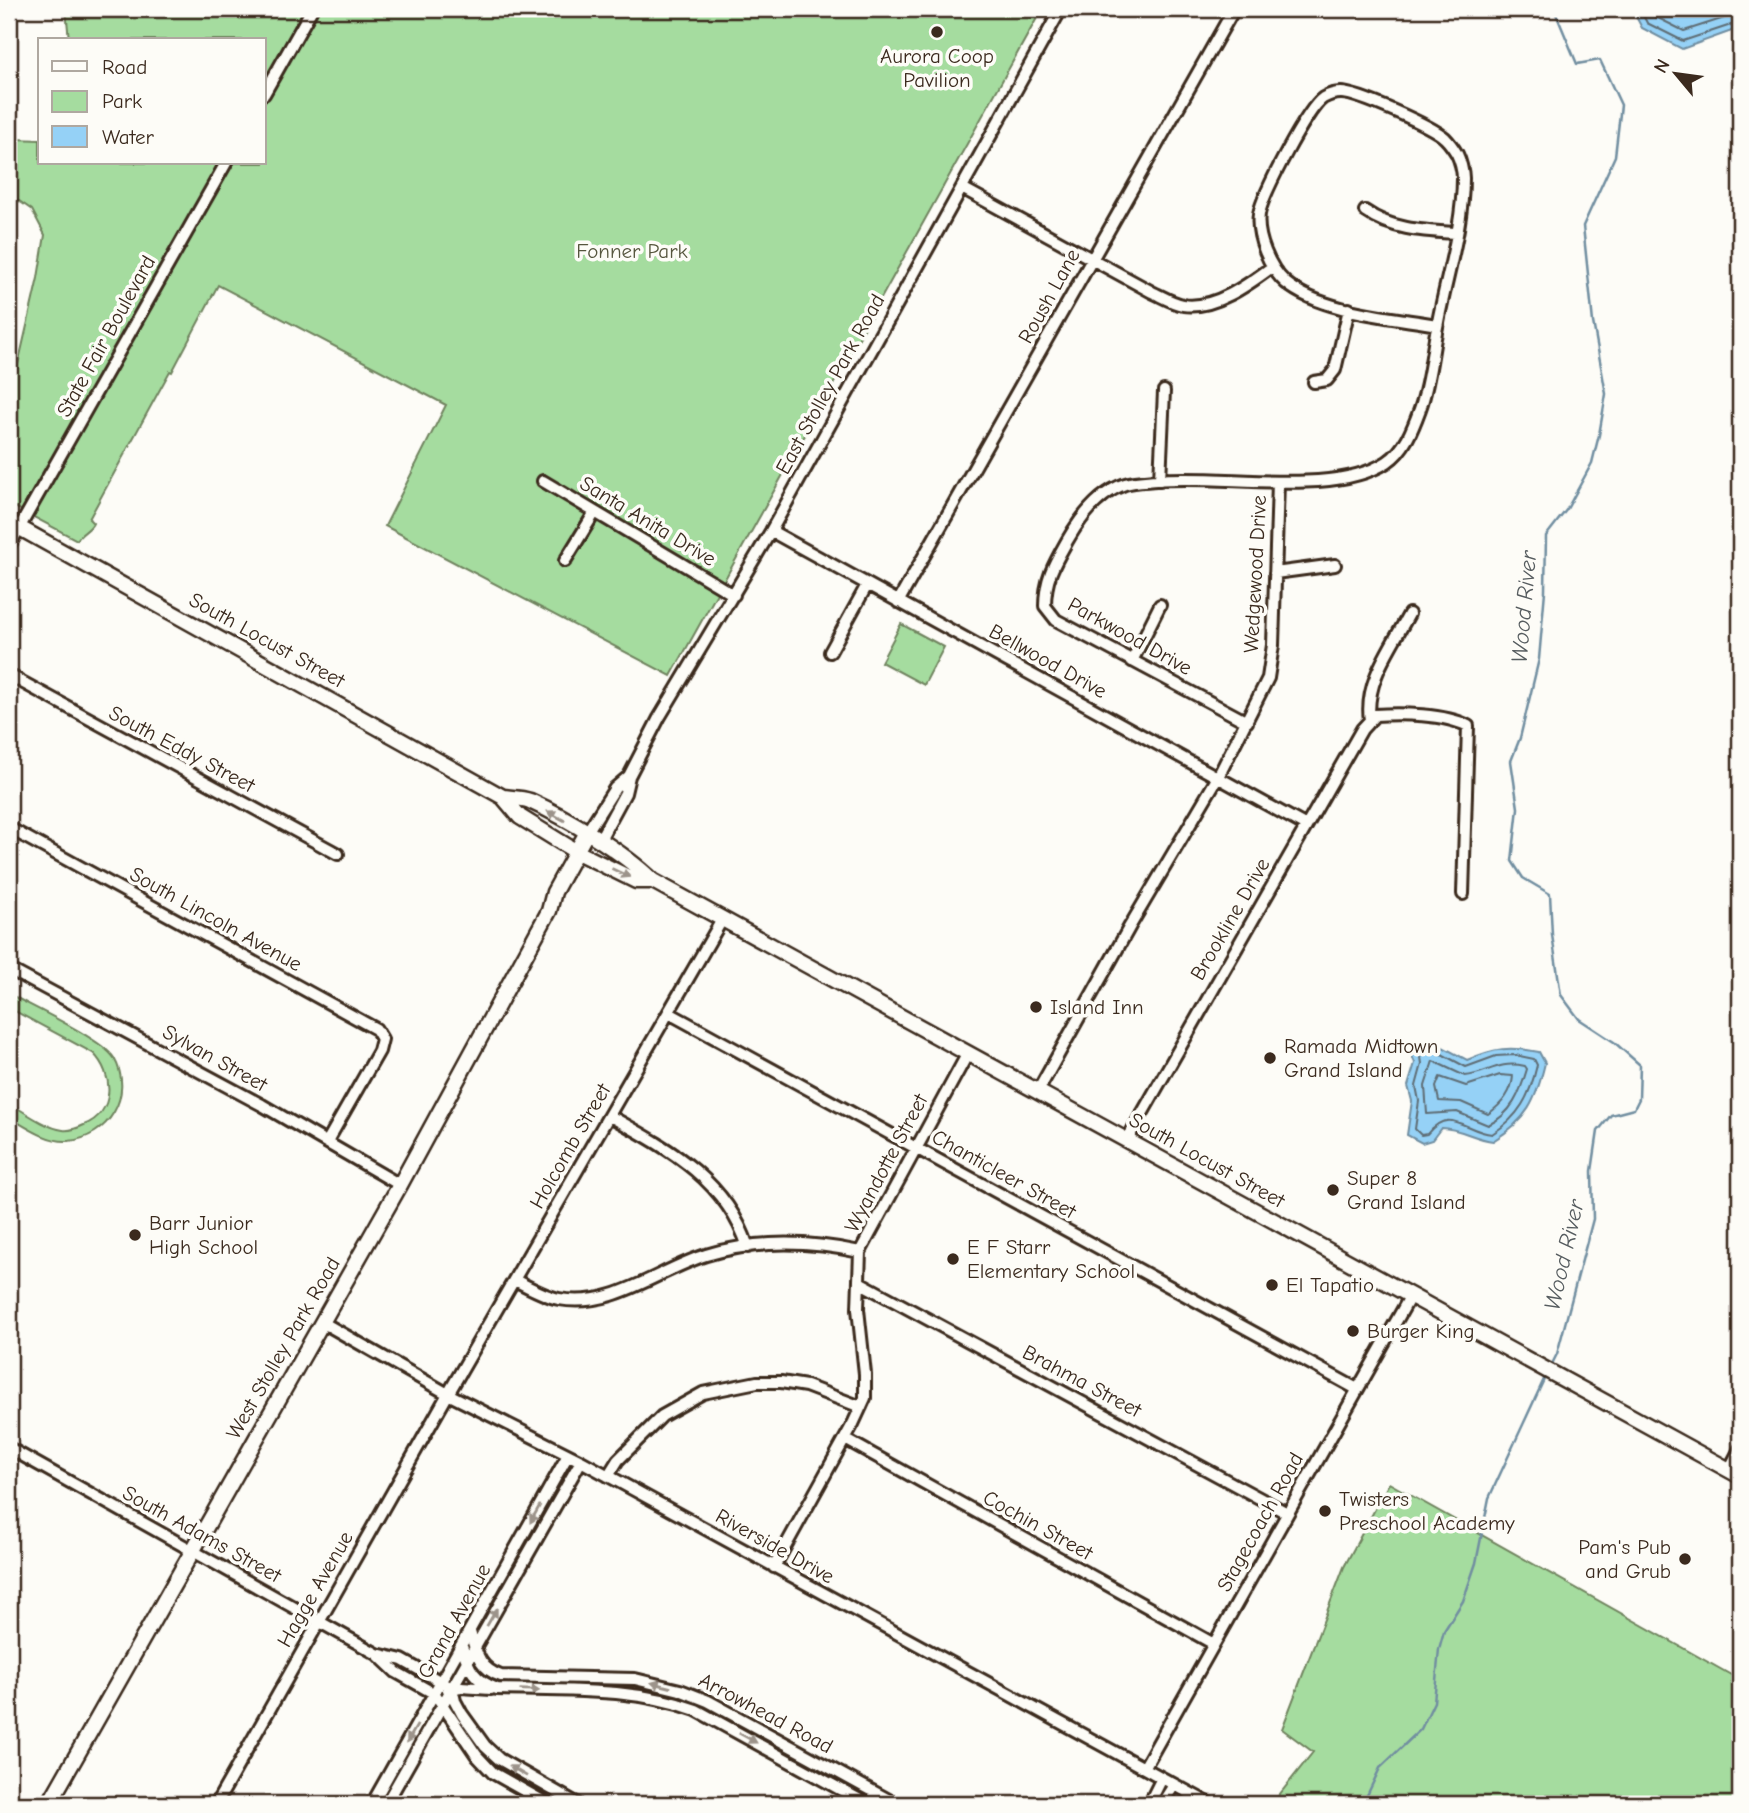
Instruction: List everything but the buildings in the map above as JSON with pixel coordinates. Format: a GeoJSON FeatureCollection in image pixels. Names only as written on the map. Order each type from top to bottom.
{"type":"FeatureCollection","features":[{"type":"Feature","properties":{"kind":"main road","name":"South Locust Street"},"geometry":{"type":"LineString","coordinates":[[14,525],[503,797],[520,817],[580,854],[636,881],[653,881]]}},
{"type":"Feature","properties":{"kind":"main road","name":"South Locust Street"},"geometry":{"type":"LineString","coordinates":[[503,797],[528,800],[593,836],[642,870],[653,881],[1734,1473]]}},
{"type":"Feature","properties":{"kind":"main road","name":"West Stolley Park Road"},"geometry":{"type":"LineString","coordinates":[[49,1804],[400,1185],[549,911],[554,892],[593,836]]}},
{"type":"Feature","properties":{"kind":"street"},"geometry":{"type":"LineString","coordinates":[[266,90],[312,9]]}},
{"type":"Feature","properties":{"kind":"street","name":"East Stolley Park Road"},"geometry":{"type":"LineString","coordinates":[[593,836],[615,788],[629,776],[659,718],[771,531],[1061,9]]}},
{"type":"Feature","properties":{"kind":"street","name":"Roush Lane"},"geometry":{"type":"LineString","coordinates":[[898,602],[1234,9]]}},
{"type":"Feature","properties":{"kind":"street","name":"Wedgewood Drive"},"geometry":{"type":"LineString","coordinates":[[1038,1091],[1130,926],[1218,777],[1268,678],[1273,645],[1278,482],[1338,479],[1370,472],[1391,460],[1407,440],[1421,405],[1456,233],[1464,175],[1456,153],[1445,138],[1353,94],[1337,92],[1322,99],[1307,119],[1267,190],[1259,216],[1261,238],[1272,267]]}},
{"type":"Feature","properties":{"kind":"street","name":"State Fair Boulevard"},"geometry":{"type":"LineString","coordinates":[[9,546],[14,525],[225,164]]}},
{"type":"Feature","properties":{"kind":"street"},"geometry":{"type":"LineString","coordinates":[[962,188],[1091,260],[1183,305],[1212,302],[1245,287],[1272,267],[1285,282],[1304,295],[1327,305],[1437,325]]}},
{"type":"Feature","properties":{"kind":"street"},"geometry":{"type":"LineString","coordinates":[[1365,211],[1377,219],[1412,230],[1456,233]]}},
{"type":"Feature","properties":{"kind":"street"},"geometry":{"type":"LineString","coordinates":[[1314,382],[1327,380],[1335,370],[1349,309]]}},
{"type":"Feature","properties":{"kind":"street"},"geometry":{"type":"LineString","coordinates":[[1160,480],[1164,391]]}},
{"type":"Feature","properties":{"kind":"street","name":"Parkwood Drive"},"geometry":{"type":"LineString","coordinates":[[1247,722],[1056,620],[1045,606],[1045,586],[1076,525],[1100,498],[1126,483],[1181,478],[1278,482]]}},
{"type":"Feature","properties":{"kind":"street","name":"Santa Anita Drive"},"geometry":{"type":"LineString","coordinates":[[543,481],[734,595]]}},
{"type":"Feature","properties":{"kind":"street"},"geometry":{"type":"LineString","coordinates":[[565,561],[594,512]]}},
{"type":"Feature","properties":{"kind":"street","name":"Bellwood Drive"},"geometry":{"type":"LineString","coordinates":[[771,531],[1306,826]]}},
{"type":"Feature","properties":{"kind":"street"},"geometry":{"type":"LineString","coordinates":[[1275,573],[1335,565]]}},
{"type":"Feature","properties":{"kind":"street"},"geometry":{"type":"LineString","coordinates":[[830,652],[867,585]]}},
{"type":"Feature","properties":{"kind":"street"},"geometry":{"type":"LineString","coordinates":[[1132,661],[1160,606]]}},
{"type":"Feature","properties":{"kind":"street"},"geometry":{"type":"LineString","coordinates":[[1370,720],[1370,691],[1409,614]]}},
{"type":"Feature","properties":{"kind":"street","name":"South Eddy Street"},"geometry":{"type":"LineString","coordinates":[[9,676],[338,854]]}},
{"type":"Feature","properties":{"kind":"street"},"geometry":{"type":"LineString","coordinates":[[1370,720],[1375,715],[1396,713],[1458,721],[1468,726],[1463,894]]}},
{"type":"Feature","properties":{"kind":"street","name":"Brookline Drive"},"geometry":{"type":"LineString","coordinates":[[1127,1140],[1362,729],[1370,720]]}},
{"type":"Feature","properties":{"kind":"street","name":"South Lincoln Avenue"},"geometry":{"type":"LineString","coordinates":[[9,828],[376,1029],[382,1039],[375,1058],[327,1142]]}},
{"type":"Feature","properties":{"kind":"street","name":"Holcomb Street"},"geometry":{"type":"LineString","coordinates":[[448,1394],[723,918]]}},
{"type":"Feature","properties":{"kind":"street","name":"Sylvan Street"},"geometry":{"type":"LineString","coordinates":[[9,969],[188,1065],[400,1185]]}},
{"type":"Feature","properties":{"kind":"street","name":"Chanticleer Street"},"geometry":{"type":"LineString","coordinates":[[669,1013],[1357,1389]]}},
{"type":"Feature","properties":{"kind":"street","name":"Wyandotte Street"},"geometry":{"type":"LineString","coordinates":[[774,1567],[865,1398],[858,1310],[860,1252],[968,1053]]}},
{"type":"Feature","properties":{"kind":"street"},"geometry":{"type":"LineString","coordinates":[[610,1115],[677,1154],[705,1179],[729,1210],[748,1247]]}},
{"type":"Feature","properties":{"kind":"street"},"geometry":{"type":"LineString","coordinates":[[515,1280],[557,1299],[577,1301],[604,1297],[633,1288],[668,1270],[707,1255],[763,1244],[827,1245],[860,1252]]}},
{"type":"Feature","properties":{"kind":"street","name":"Brahma Street"},"geometry":{"type":"LineString","coordinates":[[859,1282],[1287,1513]]}},
{"type":"Feature","properties":{"kind":"street","name":"Stagecoach Road"},"geometry":{"type":"LineString","coordinates":[[1144,1768],[1411,1295]]}},
{"type":"Feature","properties":{"kind":"street","name":"Riverside Drive"},"geometry":{"type":"LineString","coordinates":[[321,1322],[448,1394],[581,1461],[1210,1804]]}},
{"type":"Feature","properties":{"kind":"street"},"geometry":{"type":"LineString","coordinates":[[608,1476],[662,1416],[703,1393],[757,1382],[781,1382],[806,1386],[861,1407]]}},
{"type":"Feature","properties":{"kind":"street","name":"Hagge Avenue"},"geometry":{"type":"LineString","coordinates":[[216,1804],[448,1394]]}},
{"type":"Feature","properties":{"kind":"street","name":"Cochin Street"},"geometry":{"type":"LineString","coordinates":[[845,1439],[1214,1644]]}},
{"type":"Feature","properties":{"kind":"street","name":"South Adams Street"},"geometry":{"type":"LineString","coordinates":[[9,1448],[377,1654]]}},
{"type":"Feature","properties":{"kind":"street"},"geometry":{"type":"LineString","coordinates":[[1734,1473],[1740,1449]]}},
{"type":"Feature","properties":{"kind":"street","name":"Grand Avenue"},"geometry":{"type":"LineString","coordinates":[[386,1804],[442,1706],[462,1646],[568,1455]]}},
{"type":"Feature","properties":{"kind":"street","name":"Grand Avenue"},"geometry":{"type":"LineString","coordinates":[[447,1685],[475,1648],[581,1461]]}},
{"type":"Feature","properties":{"kind":"street","name":"Arrowhead Road"},"geometry":{"type":"LineString","coordinates":[[470,1632],[484,1667],[489,1672],[500,1676],[635,1679],[680,1689],[708,1701],[896,1804]]}},
{"type":"Feature","properties":{"kind":"street"},"geometry":{"type":"LineString","coordinates":[[462,1646],[466,1662],[477,1679],[497,1689]]}},
{"type":"Feature","properties":{"kind":"street"},"geometry":{"type":"LineString","coordinates":[[377,1654],[402,1660],[447,1685],[462,1714],[485,1746],[499,1759],[578,1804]]}},
{"type":"Feature","properties":{"kind":"street"},"geometry":{"type":"LineString","coordinates":[[377,1654],[396,1672],[435,1695],[477,1756],[493,1773],[548,1804]]}},
{"type":"Feature","properties":{"kind":"street","name":"Arrowhead Road"},"geometry":{"type":"LineString","coordinates":[[435,1695],[447,1685],[636,1694],[677,1703],[696,1710],[867,1804]]}},
{"type":"Feature","properties":{"kind":"street","name":"Grand Avenue"},"geometry":{"type":"LineString","coordinates":[[372,1804],[435,1695]]}},
{"type":"Feature","properties":{"kind":"street"},"geometry":{"type":"LineString","coordinates":[[1149,1804],[1161,1778]]}},
{"type":"Feature","properties":{"kind":"street"},"geometry":{"type":"LineString","coordinates":[[1162,1804],[1174,1785]]}},
{"type":"Feature","properties":{"kind":"green space","name":"Fonner Park"},"geometry":{"type":"Polygon","coordinates":[[[66,9],[1042,9],[671,676],[385,526],[446,405],[218,285],[89,519],[93,523],[90,527],[77,540],[9,504],[9,382],[17,369],[45,235],[32,210],[9,194],[15,139],[38,140],[38,164],[266,164],[266,38],[69,38],[66,9]]]}},
{"type":"Feature","properties":{"kind":"green space"},"geometry":{"type":"Polygon","coordinates":[[[901,624],[944,647],[924,685],[881,662],[901,624]]]}},
{"type":"Feature","properties":{"kind":"green space"},"geometry":{"type":"Polygon","coordinates":[[[9,994],[96,1042],[114,1058],[120,1072],[119,1100],[106,1123],[95,1132],[82,1138],[60,1141],[37,1133],[9,1117],[9,1103],[49,1126],[63,1130],[74,1129],[94,1119],[102,1111],[108,1082],[105,1071],[93,1053],[9,1008],[9,994]]]}},
{"type":"Feature","properties":{"kind":"green space"},"geometry":{"type":"Polygon","coordinates":[[[1389,1483],[1740,1680],[1740,1804],[1272,1804],[1313,1752],[1282,1729],[1344,1567],[1389,1483]]]}},
{"type":"Feature","properties":{"kind":"water"},"geometry":{"type":"Polygon","coordinates":[[[1632,9],[1740,9],[1740,28],[1682,49],[1642,28],[1632,9]]]}},
{"type":"Feature","properties":{"kind":"water"},"geometry":{"type":"Polygon","coordinates":[[[1421,1045],[1439,1045],[1467,1060],[1502,1049],[1528,1050],[1539,1052],[1545,1063],[1534,1099],[1522,1117],[1493,1141],[1441,1128],[1432,1140],[1422,1143],[1407,1135],[1412,1101],[1408,1086],[1415,1063],[1412,1056],[1421,1045]]]}},
{"type":"Feature","properties":{"kind":"waterway","name":"Wood River"},"geometry":{"type":"LineString","coordinates":[[1551,1366],[1557,1354],[1593,1219],[1592,1171],[1598,1131],[1611,1115],[1634,1109],[1639,1099],[1640,1065],[1614,1042],[1579,1019],[1561,995],[1552,935],[1550,894],[1523,878],[1512,861],[1518,808],[1511,761],[1520,738],[1539,659],[1545,591],[1546,536],[1567,509],[1592,463],[1606,394],[1593,322],[1583,226],[1615,156],[1621,105],[1600,60],[1577,64],[1554,9]]}},
{"type":"Feature","properties":{"kind":"waterway","name":"Wood River"},"geometry":{"type":"LineString","coordinates":[[1363,1804],[1380,1768],[1421,1729],[1434,1702],[1439,1649],[1444,1631],[1463,1601],[1476,1563],[1489,1498],[1546,1375]]}},
{"type":"Feature","properties":{"kind":"place","name":"Aurora Coop Pavilion"},"geometry":{"type":"Point","coordinates":[937,32]}},
{"type":"Feature","properties":{"kind":"place","name":"Island Inn"},"geometry":{"type":"Point","coordinates":[1036,1007]}},
{"type":"Feature","properties":{"kind":"place","name":"Ramada Midtown Grand Island"},"geometry":{"type":"Point","coordinates":[1270,1058]}},
{"type":"Feature","properties":{"kind":"place","name":"Super 8 Grand Island"},"geometry":{"type":"Point","coordinates":[1333,1190]}},
{"type":"Feature","properties":{"kind":"place","name":"Barr Junior High School"},"geometry":{"type":"Point","coordinates":[135,1235]}},
{"type":"Feature","properties":{"kind":"place","name":"E F Starr Elementary School"},"geometry":{"type":"Point","coordinates":[953,1259]}},
{"type":"Feature","properties":{"kind":"place","name":"El Tapatio"},"geometry":{"type":"Point","coordinates":[1272,1285]}},
{"type":"Feature","properties":{"kind":"place","name":"Burger King"},"geometry":{"type":"Point","coordinates":[1353,1331]}},
{"type":"Feature","properties":{"kind":"place","name":"Twisters Preschool Academy"},"geometry":{"type":"Point","coordinates":[1325,1511]}},
{"type":"Feature","properties":{"kind":"place","name":"Pam's Pub and Grub"},"geometry":{"type":"Point","coordinates":[1685,1559]}}]}
